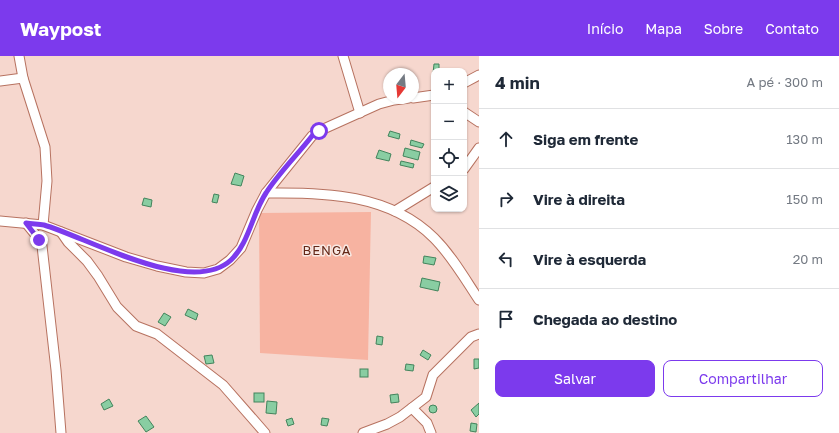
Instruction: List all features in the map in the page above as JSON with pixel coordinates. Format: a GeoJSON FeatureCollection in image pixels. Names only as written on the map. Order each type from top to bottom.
{"type":"FeatureCollection","features":[{"type":"Feature","properties":{"kind":"street"},"geometry":{"type":"LineString","coordinates":[[19,56],[22,78],[45,148],[48,181],[43,225]]}},
{"type":"Feature","properties":{"kind":"street"},"geometry":{"type":"LineString","coordinates":[[343,56],[360,113]]}},
{"type":"Feature","properties":{"kind":"street"},"geometry":{"type":"LineString","coordinates":[[467,81],[479,75]]}},
{"type":"Feature","properties":{"kind":"street"},"geometry":{"type":"LineString","coordinates":[[0,82],[22,78]]}},
{"type":"Feature","properties":{"kind":"street"},"geometry":{"type":"LineString","coordinates":[[419,97],[431,95]]}},
{"type":"Feature","properties":{"kind":"street"},"geometry":{"type":"LineString","coordinates":[[0,221],[43,225],[126,257],[157,266],[186,272],[204,272],[218,269],[230,260],[241,248],[266,193],[312,136],[319,131],[383,104]]}},
{"type":"Feature","properties":{"kind":"street"},"geometry":{"type":"LineString","coordinates":[[467,114],[479,122]]}},
{"type":"Feature","properties":{"kind":"street"},"geometry":{"type":"LineString","coordinates":[[467,165],[479,148]]}},
{"type":"Feature","properties":{"kind":"street"},"geometry":{"type":"LineString","coordinates":[[395,211],[431,189]]}},
{"type":"Feature","properties":{"kind":"street"},"geometry":{"type":"LineString","coordinates":[[266,193],[320,193],[341,195],[369,201],[395,211],[423,227],[435,239],[446,251],[479,300]]}},
{"type":"Feature","properties":{"kind":"street"},"geometry":{"type":"LineString","coordinates":[[26,223],[42,246],[56,370],[61,433]]}},
{"type":"Feature","properties":{"kind":"street"},"geometry":{"type":"LineString","coordinates":[[61,232],[68,242],[87,261],[117,307],[136,326],[157,334],[223,385],[265,433]]}},
{"type":"Feature","properties":{"kind":"street"},"geometry":{"type":"LineString","coordinates":[[362,433],[387,424],[426,397],[433,375],[471,337],[479,334]]}},
{"type":"Feature","properties":{"kind":"street"},"geometry":{"type":"LineString","coordinates":[[412,408],[427,423],[431,433]]}},
{"type":"Feature","properties":{"kind":"shaded area"},"geometry":{"type":"Polygon","coordinates":[[[371,212],[368,360],[260,353],[259,213],[371,212]]]}},
{"type":"Feature","properties":{"kind":"building"},"geometry":{"type":"Polygon","coordinates":[[[434,64],[439,64],[439,68],[434,68],[434,64]]]}},
{"type":"Feature","properties":{"kind":"building"},"geometry":{"type":"Polygon","coordinates":[[[390,131],[400,134],[399,139],[388,136],[390,131]]]}},
{"type":"Feature","properties":{"kind":"building"},"geometry":{"type":"Polygon","coordinates":[[[411,140],[424,144],[422,148],[410,145],[411,140]]]}},
{"type":"Feature","properties":{"kind":"building"},"geometry":{"type":"Polygon","coordinates":[[[405,148],[420,152],[418,160],[403,156],[405,148]]]}},
{"type":"Feature","properties":{"kind":"building"},"geometry":{"type":"Polygon","coordinates":[[[379,150],[391,154],[389,161],[376,158],[379,150]]]}},
{"type":"Feature","properties":{"kind":"building"},"geometry":{"type":"Polygon","coordinates":[[[401,161],[414,164],[413,168],[400,165],[401,161]]]}},
{"type":"Feature","properties":{"kind":"building"},"geometry":{"type":"Polygon","coordinates":[[[235,173],[244,176],[241,186],[231,184],[235,173]]]}},
{"type":"Feature","properties":{"kind":"building"},"geometry":{"type":"Polygon","coordinates":[[[214,194],[219,195],[217,203],[212,202],[214,194]]]}},
{"type":"Feature","properties":{"kind":"building"},"geometry":{"type":"Polygon","coordinates":[[[144,198],[152,200],[151,207],[142,205],[144,198]]]}},
{"type":"Feature","properties":{"kind":"building"},"geometry":{"type":"Polygon","coordinates":[[[424,256],[436,258],[434,265],[423,263],[424,256]]]}},
{"type":"Feature","properties":{"kind":"building"},"geometry":{"type":"Polygon","coordinates":[[[422,278],[440,282],[438,291],[420,287],[422,278]]]}},
{"type":"Feature","properties":{"kind":"building"},"geometry":{"type":"Polygon","coordinates":[[[188,309],[198,314],[196,320],[185,315],[188,309]]]}},
{"type":"Feature","properties":{"kind":"building"},"geometry":{"type":"Polygon","coordinates":[[[164,313],[171,317],[165,326],[158,322],[164,313]]]}},
{"type":"Feature","properties":{"kind":"building"},"geometry":{"type":"Polygon","coordinates":[[[377,336],[383,337],[382,345],[376,344],[377,336]]]}},
{"type":"Feature","properties":{"kind":"building"},"geometry":{"type":"Polygon","coordinates":[[[423,350],[431,355],[428,360],[420,355],[423,350]]]}},
{"type":"Feature","properties":{"kind":"building"},"geometry":{"type":"Polygon","coordinates":[[[212,355],[214,363],[206,364],[204,356],[212,355]]]}},
{"type":"Feature","properties":{"kind":"building"},"geometry":{"type":"Polygon","coordinates":[[[474,359],[479,359],[479,368],[474,369],[474,359]]]}},
{"type":"Feature","properties":{"kind":"building"},"geometry":{"type":"Polygon","coordinates":[[[406,364],[414,365],[413,371],[405,370],[406,364]]]}},
{"type":"Feature","properties":{"kind":"building"},"geometry":{"type":"Polygon","coordinates":[[[360,369],[368,369],[368,377],[360,377],[360,369]]]}},
{"type":"Feature","properties":{"kind":"building"},"geometry":{"type":"Polygon","coordinates":[[[254,393],[264,393],[264,402],[254,402],[254,393]]]}},
{"type":"Feature","properties":{"kind":"building"},"geometry":{"type":"Polygon","coordinates":[[[398,394],[399,402],[391,403],[390,395],[398,394]]]}},
{"type":"Feature","properties":{"kind":"building"},"geometry":{"type":"Polygon","coordinates":[[[109,399],[113,406],[104,410],[101,404],[109,399]]]}},
{"type":"Feature","properties":{"kind":"building"},"geometry":{"type":"Polygon","coordinates":[[[267,401],[277,402],[276,414],[266,413],[267,401]]]}},
{"type":"Feature","properties":{"kind":"building"},"geometry":{"type":"Polygon","coordinates":[[[479,403],[479,414],[476,417],[471,410],[479,403]]]}},
{"type":"Feature","properties":{"kind":"building"},"geometry":{"type":"Polygon","coordinates":[[[433,405],[436,406],[436,412],[433,413],[430,412],[429,409],[430,406],[433,405]]]}},
{"type":"Feature","properties":{"kind":"building"},"geometry":{"type":"Polygon","coordinates":[[[146,416],[154,427],[146,432],[138,421],[146,416]]]}},
{"type":"Feature","properties":{"kind":"building"},"geometry":{"type":"Polygon","coordinates":[[[292,418],[294,424],[288,426],[286,420],[292,418]]]}},
{"type":"Feature","properties":{"kind":"building"},"geometry":{"type":"Polygon","coordinates":[[[322,418],[329,419],[327,426],[321,425],[322,418]]]}},
{"type":"Feature","properties":{"kind":"building"},"geometry":{"type":"Polygon","coordinates":[[[471,423],[477,424],[476,432],[470,431],[471,423]]]}},
{"type":"Feature","properties":{"kind":"district","name":"BENGA"},"geometry":{"type":"Point","coordinates":[327,250]}},
{"type":"Feature","properties":{"kind":"route"},"geometry":{"type":"LineString","coordinates":[[39,240],[26,223],[43,225],[126,257],[157,266],[186,272],[204,272],[218,269],[230,260],[241,248],[266,193],[312,136],[319,131]]}}]}
